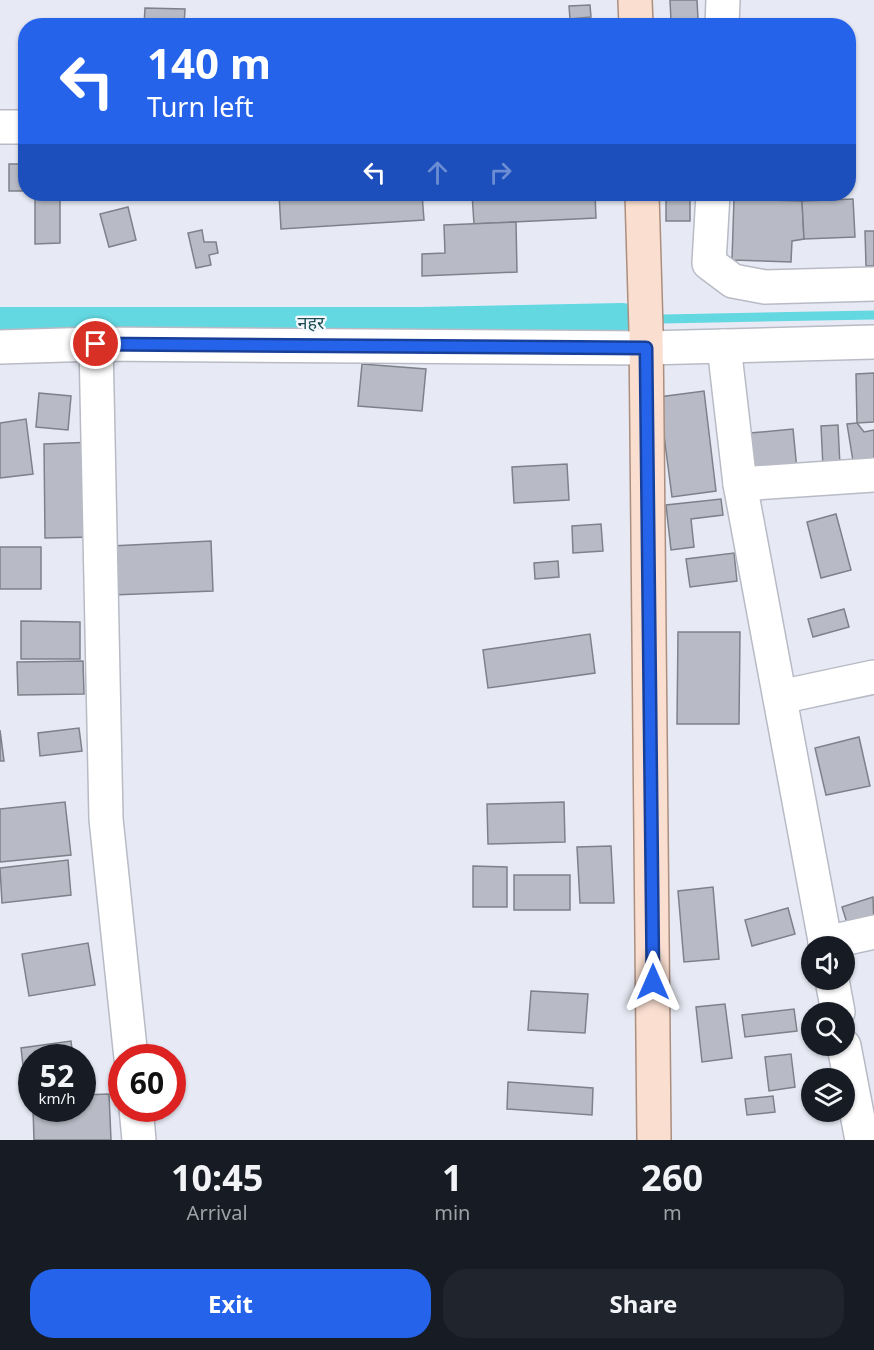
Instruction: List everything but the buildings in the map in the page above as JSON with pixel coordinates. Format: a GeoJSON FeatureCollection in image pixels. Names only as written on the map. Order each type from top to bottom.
{"type":"FeatureCollection","features":[{"type":"Feature","properties":{"kind":"main road"},"geometry":{"type":"LineString","coordinates":[[635,0],[636,18]]}},
{"type":"Feature","properties":{"kind":"main road"},"geometry":{"type":"LineString","coordinates":[[642,201],[646,348],[654,1140]]}},
{"type":"Feature","properties":{"kind":"street"},"geometry":{"type":"LineString","coordinates":[[722,18],[723,0]]}},
{"type":"Feature","properties":{"kind":"street"},"geometry":{"type":"LineString","coordinates":[[0,127],[18,126]]}},
{"type":"Feature","properties":{"kind":"street"},"geometry":{"type":"LineString","coordinates":[[713,201],[709,263],[733,281],[765,287],[874,284]]}},
{"type":"Feature","properties":{"kind":"street"},"geometry":{"type":"LineString","coordinates":[[0,347],[96,344],[646,348],[874,342]]}},
{"type":"Feature","properties":{"kind":"street"},"geometry":{"type":"LineString","coordinates":[[96,344],[106,819],[130,1044]]}},
{"type":"Feature","properties":{"kind":"street"},"geometry":{"type":"LineString","coordinates":[[724,346],[740,484],[824,936]]}},
{"type":"Feature","properties":{"kind":"street"},"geometry":{"type":"LineString","coordinates":[[740,484],[874,475]]}},
{"type":"Feature","properties":{"kind":"street"},"geometry":{"type":"LineString","coordinates":[[780,697],[874,677]]}},
{"type":"Feature","properties":{"kind":"street"},"geometry":{"type":"LineString","coordinates":[[855,937],[874,932]]}},
{"type":"Feature","properties":{"kind":"street"},"geometry":{"type":"LineString","coordinates":[[846,1056],[862,1140]]}},
{"type":"Feature","properties":{"kind":"street"},"geometry":{"type":"LineString","coordinates":[[137,1122],[139,1140]]}},
{"type":"Feature","properties":{"kind":"waterway"},"geometry":{"type":"LineString","coordinates":[[663,319],[874,315]]}},
{"type":"Feature","properties":{"kind":"waterway","name":"नहर"},"geometry":{"type":"LineString","coordinates":[[0,323],[420,323],[622,319]]}},
{"type":"Feature","properties":{"kind":"route"},"geometry":{"type":"LineString","coordinates":[[96,344],[646,348],[653,982]]}}]}
